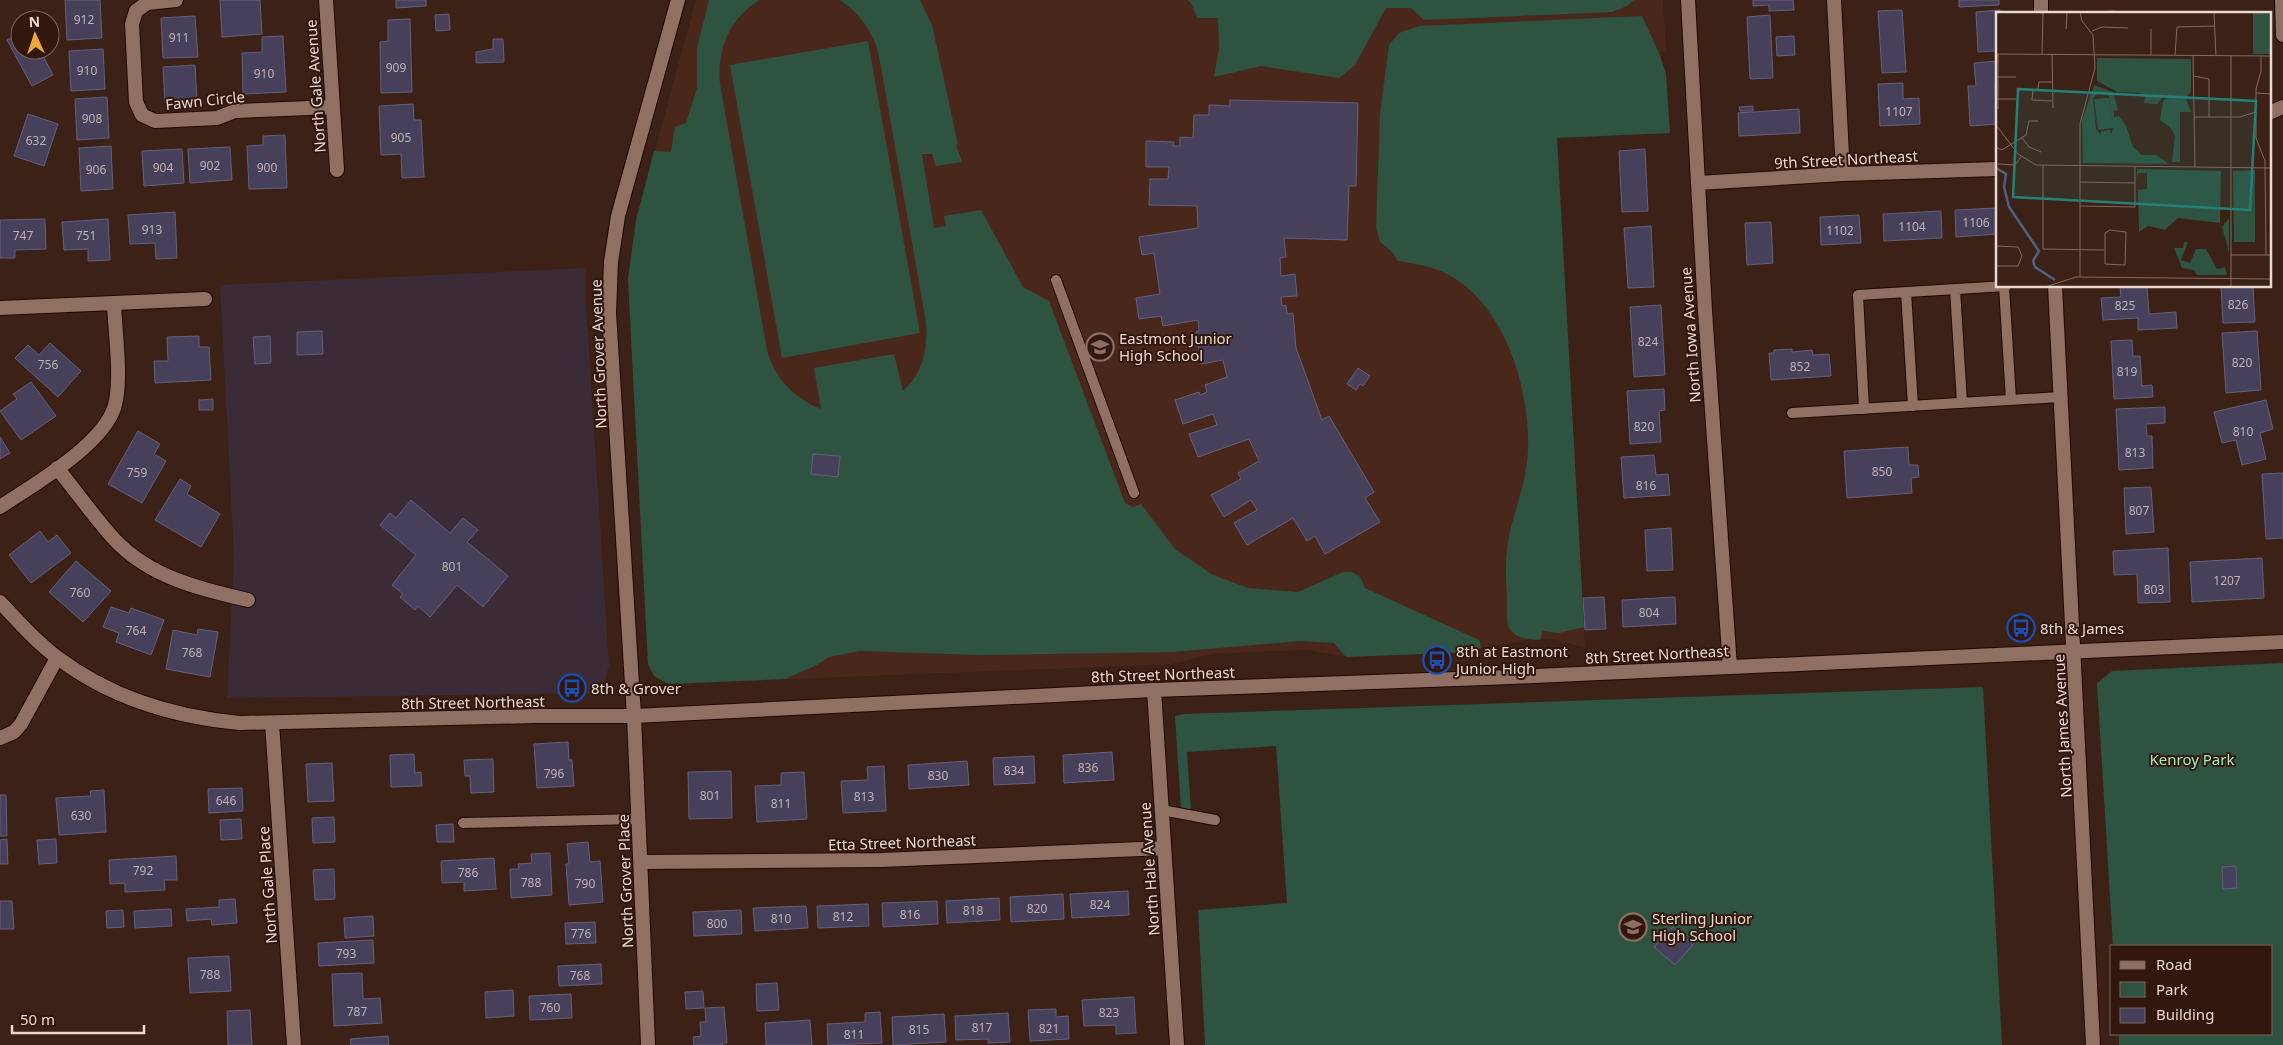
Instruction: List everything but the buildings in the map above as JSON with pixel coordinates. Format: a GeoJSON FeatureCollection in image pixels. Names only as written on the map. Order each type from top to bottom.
{"type":"FeatureCollection","features":[{"type":"Feature","properties":{"kind":"street","name":"Fawn Circle"},"geometry":{"type":"LineString","coordinates":[[176,0],[147,3],[136,11],[132,24],[136,102],[142,115],[155,122],[217,118],[235,111],[333,107]]}},
{"type":"Feature","properties":{"kind":"street","name":"North Gale Avenue"},"geometry":{"type":"LineString","coordinates":[[326,0],[337,170]]}},
{"type":"Feature","properties":{"kind":"street","name":"North Grover Avenue"},"geometry":{"type":"LineString","coordinates":[[634,716],[610,313],[611,262],[618,216],[678,0]]}},
{"type":"Feature","properties":{"kind":"street","name":"North Iowa Avenue"},"geometry":{"type":"LineString","coordinates":[[1688,0],[1704,311],[1730,666]]}},
{"type":"Feature","properties":{"kind":"street"},"geometry":{"type":"LineString","coordinates":[[1834,0],[1843,174]]}},
{"type":"Feature","properties":{"kind":"street"},"geometry":{"type":"LineString","coordinates":[[2282,0],[2283,35]]}},
{"type":"Feature","properties":{"kind":"street"},"geometry":{"type":"LineString","coordinates":[[2270,113],[2283,107]]}},
{"type":"Feature","properties":{"kind":"street","name":"9th Street Northeast"},"geometry":{"type":"LineString","coordinates":[[1698,183],[1843,174],[1996,169]]}},
{"type":"Feature","properties":{"kind":"street","name":"North James Avenue"},"geometry":{"type":"LineString","coordinates":[[2055,288],[2093,1045]]}},
{"type":"Feature","properties":{"kind":"street"},"geometry":{"type":"LineString","coordinates":[[0,308],[205,299]]}},
{"type":"Feature","properties":{"kind":"street"},"geometry":{"type":"LineString","coordinates":[[0,507],[57,468],[94,439],[108,421],[115,406],[117,391],[114,303]]}},
{"type":"Feature","properties":{"kind":"street"},"geometry":{"type":"LineString","coordinates":[[57,468],[115,540],[136,558],[168,577],[202,590],[248,600]]}},
{"type":"Feature","properties":{"kind":"street","name":"8th Street Northeast"},"geometry":{"type":"LineString","coordinates":[[0,602],[26,630],[57,658],[89,679],[130,699],[204,720],[272,723],[536,716],[634,716],[1154,690],[2283,642]]}},
{"type":"Feature","properties":{"kind":"street"},"geometry":{"type":"LineString","coordinates":[[0,738],[14,732],[20,724],[57,658]]}},
{"type":"Feature","properties":{"kind":"street","name":"North Hale Avenue"},"geometry":{"type":"LineString","coordinates":[[1154,690],[1176,1045]]}},
{"type":"Feature","properties":{"kind":"street","name":"North Grover Place"},"geometry":{"type":"LineString","coordinates":[[634,716],[648,1045]]}},
{"type":"Feature","properties":{"kind":"street","name":"North Gale Place"},"geometry":{"type":"LineString","coordinates":[[272,723],[294,1045]]}},
{"type":"Feature","properties":{"kind":"street","name":"Etta Street Northeast"},"geometry":{"type":"LineString","coordinates":[[641,862],[881,860],[1164,848]]}},
{"type":"Feature","properties":{"kind":"lane"},"geometry":{"type":"LineString","coordinates":[[1056,280],[1134,493]]}},
{"type":"Feature","properties":{"kind":"lane"},"geometry":{"type":"LineString","coordinates":[[1864,409],[1858,295],[1996,287]]}},
{"type":"Feature","properties":{"kind":"lane"},"geometry":{"type":"LineString","coordinates":[[2005,288],[2010,400]]}},
{"type":"Feature","properties":{"kind":"lane"},"geometry":{"type":"LineString","coordinates":[[1955,289],[1962,403]]}},
{"type":"Feature","properties":{"kind":"lane"},"geometry":{"type":"LineString","coordinates":[[1906,292],[1912,406]]}},
{"type":"Feature","properties":{"kind":"lane"},"geometry":{"type":"LineString","coordinates":[[1792,413],[2060,397]]}},
{"type":"Feature","properties":{"kind":"lane"},"geometry":{"type":"LineString","coordinates":[[1162,810],[1215,820]]}},
{"type":"Feature","properties":{"kind":"lane"},"geometry":{"type":"LineString","coordinates":[[464,823],[639,819]]}},
{"type":"Feature","properties":{"kind":"shaded area","name":"Eastmont Junior High School"},"geometry":{"type":"Polygon","coordinates":[[[696,0],[1663,0],[1666,51],[1659,53],[1666,74],[1670,133],[1557,138],[1585,648],[1553,639],[1527,640],[1482,648],[1473,652],[1346,657],[1308,650],[1249,652],[1212,654],[1172,664],[669,684],[660,681],[654,676],[648,664],[628,279],[636,220],[696,0]]]}},
{"type":"Feature","properties":{"kind":"shaded area"},"geometry":{"type":"Polygon","coordinates":[[[586,268],[586,304],[609,665],[605,680],[595,693],[227,698],[234,557],[220,285],[586,268]]]}},
{"type":"Feature","properties":{"kind":"green space"},"geometry":{"type":"Polygon","coordinates":[[[709,0],[759,0],[740,16],[727,36],[721,58],[720,84],[767,350],[780,378],[794,393],[821,409],[814,368],[894,354],[903,391],[910,384],[923,360],[926,342],[926,322],[879,56],[870,31],[860,18],[840,0],[920,0],[932,25],[958,144],[956,145],[962,162],[936,166],[932,154],[922,154],[934,228],[946,226],[944,216],[981,210],[1023,287],[1049,301],[1125,503],[1133,507],[1141,504],[1175,549],[1213,575],[1248,588],[1298,592],[1343,572],[1352,572],[1360,577],[1365,588],[1479,640],[1481,648],[1473,652],[1346,657],[1334,643],[1301,641],[1172,652],[980,655],[860,651],[829,657],[815,666],[785,679],[669,684],[654,676],[648,664],[628,279],[636,220],[654,151],[671,152],[675,127],[686,123],[697,88],[697,48],[709,0]]]}},
{"type":"Feature","properties":{"kind":"green space"},"geometry":{"type":"Polygon","coordinates":[[[1188,0],[1634,0],[1627,6],[1612,12],[1424,20],[1411,8],[1386,8],[1355,65],[1339,78],[1261,66],[1214,77],[1219,49],[1218,18],[1197,18],[1188,0]]]}},
{"type":"Feature","properties":{"kind":"green space"},"geometry":{"type":"Polygon","coordinates":[[[1642,16],[1659,53],[1666,74],[1670,133],[1557,138],[1584,627],[1559,633],[1543,631],[1540,640],[1525,639],[1513,633],[1510,629],[1507,615],[1506,571],[1508,545],[1524,479],[1528,450],[1525,402],[1511,352],[1500,328],[1486,307],[1469,289],[1437,269],[1398,261],[1391,251],[1380,242],[1376,227],[1380,114],[1389,45],[1399,33],[1419,26],[1642,16]]]}},
{"type":"Feature","properties":{"kind":"green space"},"geometry":{"type":"Polygon","coordinates":[[[868,41],[920,333],[782,358],[730,65],[868,41]]]}},
{"type":"Feature","properties":{"kind":"green space","name":"Kenroy Park"},"geometry":{"type":"Polygon","coordinates":[[[2283,663],[2283,1045],[2119,1045],[2119,1035],[2273,1035],[2273,945],[2113,945],[2097,683],[2112,671],[2283,663]]]}},
{"type":"Feature","properties":{"kind":"green space","name":"Sterling Junior High School"},"geometry":{"type":"Polygon","coordinates":[[[1983,687],[2002,1045],[1205,1045],[1198,910],[1287,903],[1276,746],[1187,752],[1191,809],[1181,809],[1175,716],[1183,714],[1983,687]]]}},
{"type":"Feature","properties":{"kind":"place","name":"Eastmont Junior High School"},"geometry":{"type":"Point","coordinates":[1100,347]}},
{"type":"Feature","properties":{"kind":"place","name":"8th & James"},"geometry":{"type":"Point","coordinates":[2021,628]}},
{"type":"Feature","properties":{"kind":"place","name":"8th at Eastmont Junior High"},"geometry":{"type":"Point","coordinates":[1437,660]}},
{"type":"Feature","properties":{"kind":"place","name":"8th & Grover"},"geometry":{"type":"Point","coordinates":[572,688]}},
{"type":"Feature","properties":{"kind":"place","name":"Sterling Junior High School"},"geometry":{"type":"Point","coordinates":[1633,927]}}]}
